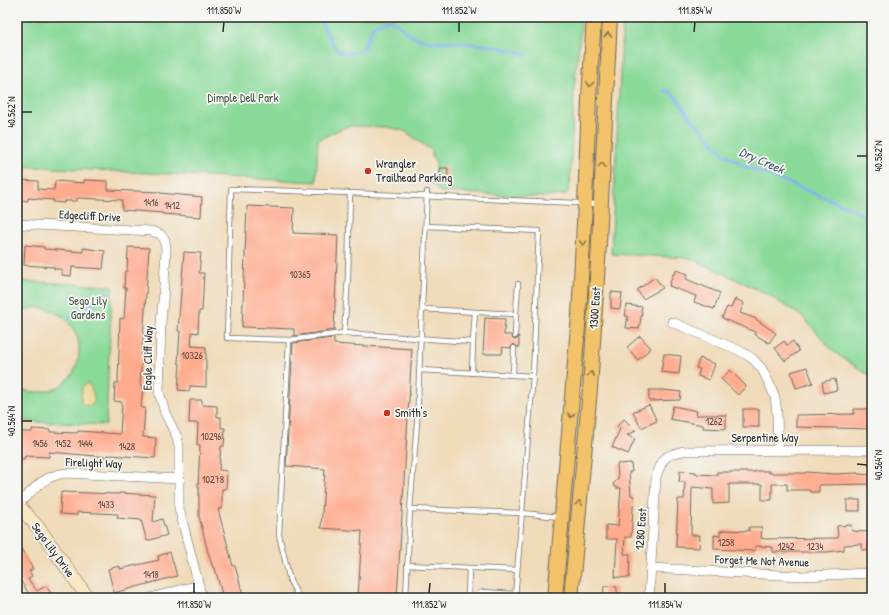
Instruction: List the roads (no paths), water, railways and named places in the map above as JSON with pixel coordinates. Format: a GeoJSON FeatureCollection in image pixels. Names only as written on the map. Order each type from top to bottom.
{"type":"FeatureCollection","features":[{"type":"Feature","properties":{"kind":"main road","name":"1300 East"},"geometry":{"type":"LineString","coordinates":[[555,598],[578,331],[594,17]]}},
{"type":"Feature","properties":{"kind":"main road","name":"1300 East"},"geometry":{"type":"LineString","coordinates":[[571,598],[590,389],[610,17]]}},
{"type":"Feature","properties":{"kind":"main road"},"geometry":{"type":"LineString","coordinates":[[563,518],[569,526],[567,554],[568,565],[573,577]]}},
{"type":"Feature","properties":{"kind":"street","name":"Edgecliff Drive"},"geometry":{"type":"LineString","coordinates":[[17,224],[151,231],[160,234]]}},
{"type":"Feature","properties":{"kind":"street","name":"Eagle Cliff Way"},"geometry":{"type":"LineString","coordinates":[[160,234],[165,240],[166,250],[161,322],[159,391],[165,413],[179,447],[180,517],[202,598]]}},
{"type":"Feature","properties":{"kind":"street"},"geometry":{"type":"LineString","coordinates":[[672,322],[738,350],[752,358],[762,369],[770,383],[775,397],[778,450]]}},
{"type":"Feature","properties":{"kind":"street","name":"Serpentine Way"},"geometry":{"type":"LineString","coordinates":[[661,462],[668,454],[683,451],[872,450]]}},
{"type":"Feature","properties":{"kind":"street","name":"1280 East"},"geometry":{"type":"LineString","coordinates":[[649,598],[656,477],[661,462]]}},
{"type":"Feature","properties":{"kind":"street","name":"Firelight Way"},"geometry":{"type":"LineString","coordinates":[[17,504],[47,477],[55,474],[66,473],[180,479]]}},
{"type":"Feature","properties":{"kind":"street","name":"Sego Lily Drive"},"geometry":{"type":"LineString","coordinates":[[17,504],[38,527],[88,598]]}},
{"type":"Feature","properties":{"kind":"street","name":"Forget Me Not Avenue"},"geometry":{"type":"LineString","coordinates":[[651,568],[780,576],[872,573]]}},
{"type":"Feature","properties":{"kind":"street"},"geometry":{"type":"LineString","coordinates":[[150,598],[199,584]]}},
{"type":"Feature","properties":{"kind":"lane"},"geometry":{"type":"LineString","coordinates":[[473,342],[344,333],[289,340],[227,338],[231,190],[427,194],[601,204]]}},
{"type":"Feature","properties":{"kind":"lane"},"geometry":{"type":"LineString","coordinates":[[344,333],[348,276],[350,193]]}},
{"type":"Feature","properties":{"kind":"lane"},"geometry":{"type":"LineString","coordinates":[[406,598],[410,509],[418,423],[427,194]]}},
{"type":"Feature","properties":{"kind":"lane"},"geometry":{"type":"LineString","coordinates":[[426,226],[539,231],[533,376],[515,596],[483,592],[480,593],[479,598]]}},
{"type":"Feature","properties":{"kind":"lane"},"geometry":{"type":"LineString","coordinates":[[515,336],[518,284]]}},
{"type":"Feature","properties":{"kind":"lane"},"geometry":{"type":"LineString","coordinates":[[422,309],[516,314]]}},
{"type":"Feature","properties":{"kind":"lane"},"geometry":{"type":"LineString","coordinates":[[472,373],[475,312]]}},
{"type":"Feature","properties":{"kind":"lane"},"geometry":{"type":"LineString","coordinates":[[289,340],[279,535],[290,581],[299,598]]}},
{"type":"Feature","properties":{"kind":"lane"},"geometry":{"type":"LineString","coordinates":[[513,375],[514,348]]}},
{"type":"Feature","properties":{"kind":"lane"},"geometry":{"type":"LineString","coordinates":[[420,370],[533,376]]}},
{"type":"Feature","properties":{"kind":"lane"},"geometry":{"type":"LineString","coordinates":[[410,509],[522,513],[563,518]]}},
{"type":"Feature","properties":{"kind":"lane"},"geometry":{"type":"LineString","coordinates":[[407,565],[517,570]]}},
{"type":"Feature","properties":{"kind":"lane"},"geometry":{"type":"LineString","coordinates":[[468,598],[469,568]]}},
{"type":"Feature","properties":{"kind":"waterway","name":"Dry Creek"},"geometry":{"type":"LineString","coordinates":[[318,17],[334,46],[339,51],[345,53],[353,53],[363,49],[373,27],[380,22],[390,20],[397,23],[411,35],[421,40],[468,43],[507,49],[526,55]]}},
{"type":"Feature","properties":{"kind":"waterway","name":"Dry Creek"},"geometry":{"type":"LineString","coordinates":[[664,90],[675,96],[691,118],[724,154],[745,166],[846,206],[872,220]]}},
{"type":"Feature","properties":{"kind":"waterway"},"geometry":{"type":"LineString","coordinates":[[70,318],[78,308],[96,303],[108,292]]}},
{"type":"Feature","properties":{"kind":"place","name":"Wrangler Trailhead Parking"},"geometry":{"type":"Point","coordinates":[368,171]}},
{"type":"Feature","properties":{"kind":"place","name":"Smith's"},"geometry":{"type":"Point","coordinates":[387,413]}},
{"type":"Feature","properties":{"kind":"park label","name":"Dimple Dell Park"},"geometry":{"type":"Point","coordinates":[243,98]}},
{"type":"Feature","properties":{"kind":"park label","name":"Sego Lily Gardens"},"geometry":{"type":"Point","coordinates":[88,308]}}]}
